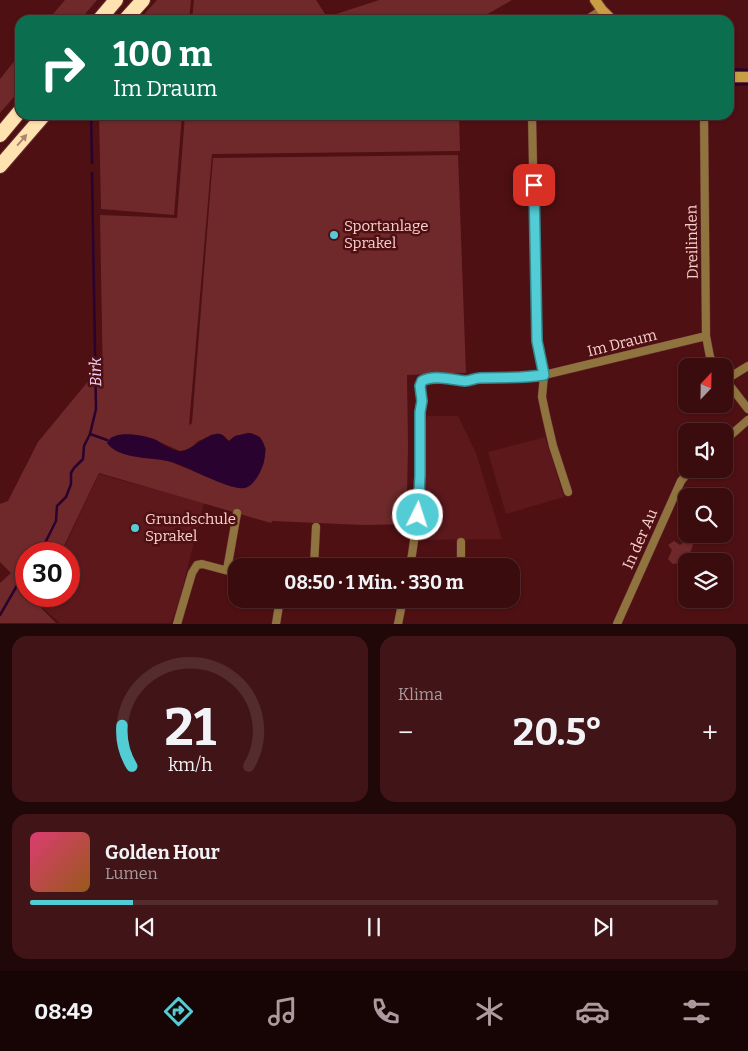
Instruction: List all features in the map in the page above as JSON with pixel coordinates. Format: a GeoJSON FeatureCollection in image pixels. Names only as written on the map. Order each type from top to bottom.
{"type":"FeatureCollection","features":[{"type":"Feature","properties":{"kind":"highway"},"geometry":{"type":"LineString","coordinates":[[103,15],[116,0]]}},
{"type":"Feature","properties":{"kind":"highway"},"geometry":{"type":"LineString","coordinates":[[129,15],[142,0]]}},
{"type":"Feature","properties":{"kind":"highway"},"geometry":{"type":"LineString","coordinates":[[0,135],[15,118]]}},
{"type":"Feature","properties":{"kind":"highway"},"geometry":{"type":"LineString","coordinates":[[0,166],[40,120]]}},
{"type":"Feature","properties":{"kind":"street"},"geometry":{"type":"LineString","coordinates":[[596,0],[607,15]]}},
{"type":"Feature","properties":{"kind":"street"},"geometry":{"type":"LineString","coordinates":[[594,15],[602,10]]}},
{"type":"Feature","properties":{"kind":"street"},"geometry":{"type":"LineString","coordinates":[[734,76],[748,77]]}},
{"type":"Feature","properties":{"kind":"street"},"geometry":{"type":"LineString","coordinates":[[532,120],[536,319],[537,341],[544,375],[542,397],[553,446],[568,492]]}},
{"type":"Feature","properties":{"kind":"street","name":"Dreilinden"},"geometry":{"type":"LineString","coordinates":[[704,120],[706,336],[711,358]]}},
{"type":"Feature","properties":{"kind":"street","name":"Im Draum"},"geometry":{"type":"LineString","coordinates":[[411,558],[418,515],[420,412],[422,401],[420,386],[422,381],[427,379],[456,379],[464,381],[477,378],[526,378],[571,370],[706,336]]}},
{"type":"Feature","properties":{"kind":"street"},"geometry":{"type":"LineString","coordinates":[[733,374],[748,366]]}},
{"type":"Feature","properties":{"kind":"street"},"geometry":{"type":"LineString","coordinates":[[733,389],[748,409]]}},
{"type":"Feature","properties":{"kind":"street"},"geometry":{"type":"LineString","coordinates":[[733,433],[748,420]]}},
{"type":"Feature","properties":{"kind":"street","name":"In der Au"},"geometry":{"type":"LineString","coordinates":[[617,624],[684,478]]}},
{"type":"Feature","properties":{"kind":"street"},"geometry":{"type":"LineString","coordinates":[[177,624],[192,574],[197,565],[202,564],[227,570],[237,513]]}},
{"type":"Feature","properties":{"kind":"street"},"geometry":{"type":"LineString","coordinates":[[314,558],[316,527]]}},
{"type":"Feature","properties":{"kind":"street"},"geometry":{"type":"LineString","coordinates":[[461,542],[461,558]]}},
{"type":"Feature","properties":{"kind":"street"},"geometry":{"type":"LineString","coordinates":[[276,624],[279,608]]}},
{"type":"Feature","properties":{"kind":"street"},"geometry":{"type":"LineString","coordinates":[[398,624],[401,608]]}},
{"type":"Feature","properties":{"kind":"shaded area"},"geometry":{"type":"Polygon","coordinates":[[[65,0],[97,0],[84,15],[52,15],[65,0]]]}},
{"type":"Feature","properties":{"kind":"shaded area"},"geometry":{"type":"Polygon","coordinates":[[[157,0],[191,0],[190,15],[144,15],[157,0]]]}},
{"type":"Feature","properties":{"kind":"shaded area"},"geometry":{"type":"Polygon","coordinates":[[[194,0],[316,0],[326,15],[192,15],[194,0]]]}},
{"type":"Feature","properties":{"kind":"shaded area"},"geometry":{"type":"Polygon","coordinates":[[[379,0],[512,0],[486,15],[333,15],[379,0]]]}},
{"type":"Feature","properties":{"kind":"shaded area"},"geometry":{"type":"Polygon","coordinates":[[[15,60],[15,96],[0,113],[0,79],[15,60]]]}},
{"type":"Feature","properties":{"kind":"shaded area"},"geometry":{"type":"Polygon","coordinates":[[[99,120],[182,120],[174,215],[101,209],[99,120]]]}},
{"type":"Feature","properties":{"kind":"shaded area"},"geometry":{"type":"Polygon","coordinates":[[[185,120],[459,120],[460,151],[212,154],[189,425],[192,423],[213,158],[458,155],[466,373],[407,375],[407,494],[413,495],[411,524],[364,525],[272,521],[271,523],[99,473],[66,542],[15,542],[15,607],[40,607],[56,623],[0,623],[0,583],[11,573],[0,562],[0,504],[8,501],[38,442],[90,379],[103,384],[100,215],[177,218],[185,120]],[[251,433],[235,436],[229,441],[223,435],[218,434],[198,441],[190,449],[180,451],[153,439],[136,435],[120,435],[107,443],[116,450],[131,455],[166,460],[205,476],[251,485],[263,465],[266,449],[260,437],[251,433]]]}},
{"type":"Feature","properties":{"kind":"shaded area"},"geometry":{"type":"Polygon","coordinates":[[[428,416],[458,416],[476,453],[502,539],[420,540],[425,481],[426,418],[428,416]]]}},
{"type":"Feature","properties":{"kind":"shaded area"},"geometry":{"type":"Polygon","coordinates":[[[248,433],[258,436],[263,442],[265,451],[261,470],[251,485],[245,488],[229,486],[165,460],[128,455],[112,448],[107,443],[115,436],[128,434],[154,439],[169,448],[183,451],[215,434],[220,434],[229,441],[235,436],[248,433]]]}},
{"type":"Feature","properties":{"kind":"shaded area"},"geometry":{"type":"Polygon","coordinates":[[[545,437],[564,497],[506,514],[488,452],[545,437]]]}},
{"type":"Feature","properties":{"kind":"shaded area","name":"Grundschule Sprakel"},"geometry":{"type":"Polygon","coordinates":[[[99,474],[204,503],[178,605],[171,623],[60,623],[42,607],[80,607],[80,542],[67,542],[99,474]]]}},
{"type":"Feature","properties":{"kind":"shaded area"},"geometry":{"type":"Polygon","coordinates":[[[674,541],[680,545],[683,543],[691,543],[693,545],[690,553],[678,553],[678,563],[673,564],[668,559],[672,550],[668,545],[674,541]]]}},
{"type":"Feature","properties":{"kind":"waterway"},"geometry":{"type":"LineString","coordinates":[[734,69],[748,70]]}},
{"type":"Feature","properties":{"kind":"waterway"},"geometry":{"type":"LineString","coordinates":[[734,85],[748,84]]}},
{"type":"Feature","properties":{"kind":"waterway","name":"Birk"},"geometry":{"type":"LineString","coordinates":[[91,120],[92,163]]}},
{"type":"Feature","properties":{"kind":"waterway","name":"Birk"},"geometry":{"type":"LineString","coordinates":[[46,542],[56,521],[57,506],[66,497],[71,484],[71,473],[83,459],[84,446],[90,434],[96,409],[92,173]]}},
{"type":"Feature","properties":{"kind":"waterway"},"geometry":{"type":"LineString","coordinates":[[90,434],[107,440]]}},
{"type":"Feature","properties":{"kind":"waterway","name":"Birk"},"geometry":{"type":"LineString","coordinates":[[0,615],[15,589]]}},
{"type":"Feature","properties":{"kind":"place","name":"Sportanlage Sprakel"},"geometry":{"type":"Point","coordinates":[334,235]}},
{"type":"Feature","properties":{"kind":"place","name":"Grundschule Sprakel"},"geometry":{"type":"Point","coordinates":[135,528]}},
{"type":"Feature","properties":{"kind":"route"},"geometry":{"type":"LineString","coordinates":[[418,515],[420,412],[422,401],[420,386],[422,381],[427,379],[456,379],[464,381],[477,378],[526,378],[544,375],[537,341],[534,185]]}}]}
